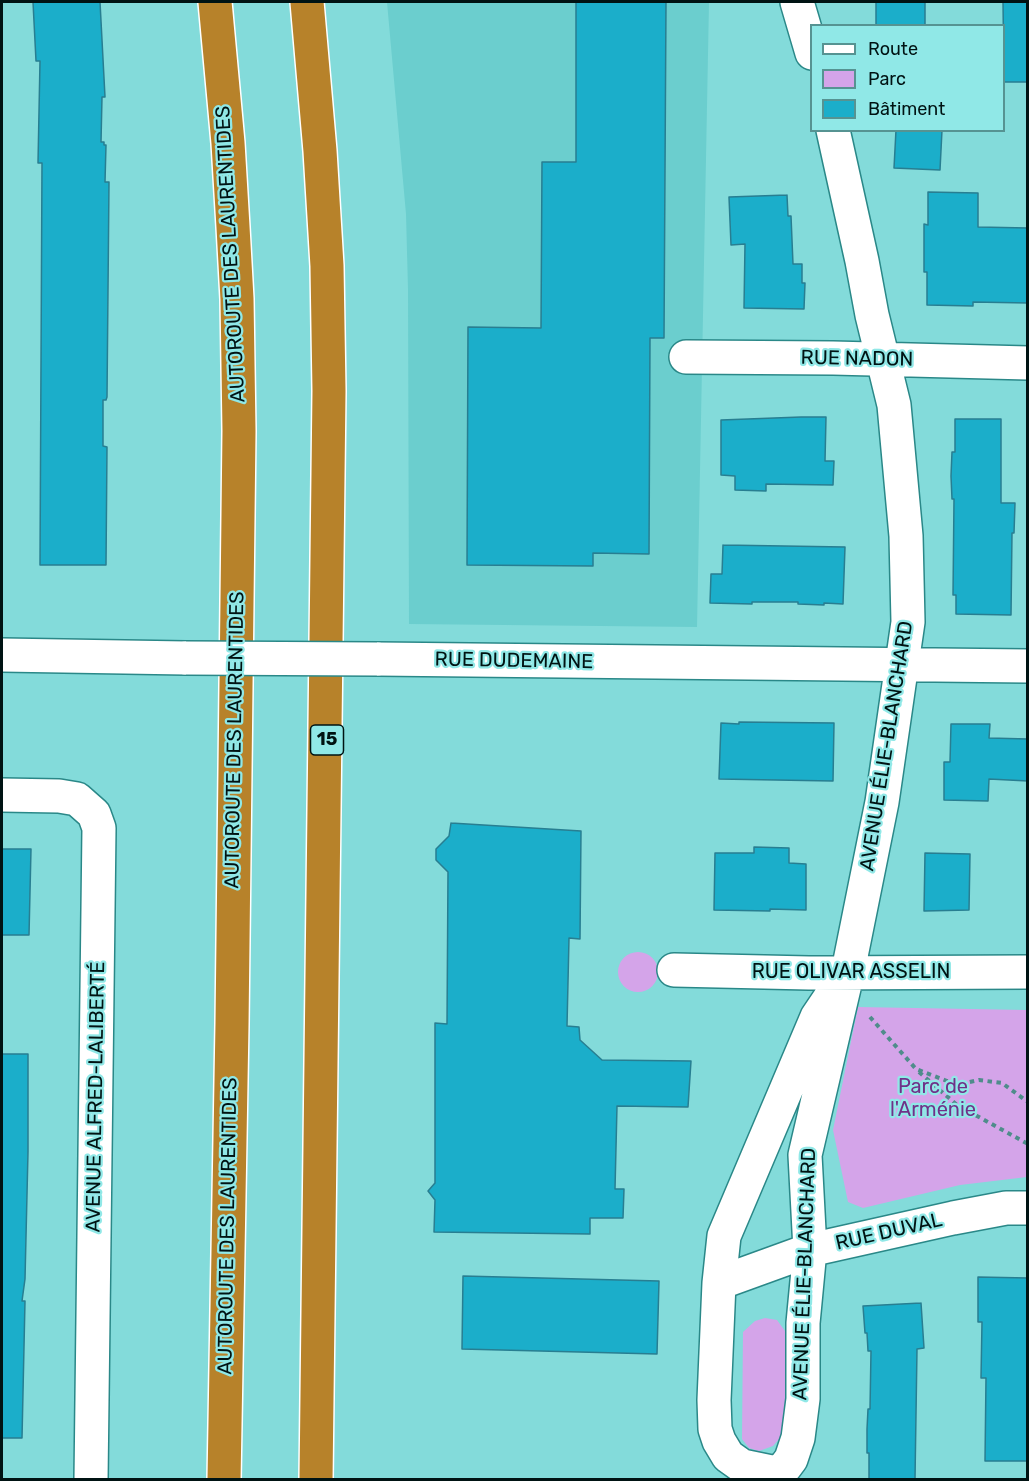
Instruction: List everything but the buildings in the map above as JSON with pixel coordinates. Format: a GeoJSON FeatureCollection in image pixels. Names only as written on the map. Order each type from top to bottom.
{"type":"FeatureCollection","features":[{"type":"Feature","properties":{"kind":"highway","name":"AUTOROUTE DES LAURENTIDES"},"geometry":{"type":"LineString","coordinates":[[215,2],[233,227],[237,299],[239,431],[224,1479]]}},
{"type":"Feature","properties":{"kind":"highway","name":"15"},"geometry":{"type":"LineString","coordinates":[[307,2],[327,266],[330,413],[316,1479]]}},
{"type":"Feature","properties":{"kind":"street"},"geometry":{"type":"LineString","coordinates":[[797,2],[810,46]]}},
{"type":"Feature","properties":{"kind":"street","name":"AVENUE ÉLIE-BLANCHARD"},"geometry":{"type":"LineString","coordinates":[[833,132],[872,315],[894,405],[906,536],[908,622],[882,802],[848,971],[805,1155],[810,1250],[803,1323],[803,1400],[798,1438],[791,1459],[776,1473],[742,1466],[728,1456],[715,1429],[719,1283],[724,1236],[817,1017],[848,971]]}},
{"type":"Feature","properties":{"kind":"street","name":"RUE NADON"},"geometry":{"type":"LineString","coordinates":[[686,357],[1028,363]]}},
{"type":"Feature","properties":{"kind":"street","name":"RUE DUDEMAINE"},"geometry":{"type":"LineString","coordinates":[[2,655],[1028,666]]}},
{"type":"Feature","properties":{"kind":"street","name":"AVENUE ALFRED-LALIBERTÉ"},"geometry":{"type":"LineString","coordinates":[[2,795],[59,796],[76,800],[94,814],[99,828],[91,1479]]}},
{"type":"Feature","properties":{"kind":"street","name":"RUE OLIVAR ASSELIN"},"geometry":{"type":"LineString","coordinates":[[674,970],[809,973],[848,971],[1028,972]]}},
{"type":"Feature","properties":{"kind":"street","name":"RUE DUVAL"},"geometry":{"type":"LineString","coordinates":[[719,1283],[810,1250],[952,1218],[1006,1209],[1028,1208]]}},
{"type":"Feature","properties":{"kind":"path"},"geometry":{"type":"LineString","coordinates":[[866,1011],[916,1069],[957,1106],[1028,1144]]}},
{"type":"Feature","properties":{"kind":"path"},"geometry":{"type":"LineString","coordinates":[[916,1069],[961,1084],[979,1080],[1002,1083],[1028,1102]]}},
{"type":"Feature","properties":{"kind":"shaded area"},"geometry":{"type":"Polygon","coordinates":[[[387,2],[709,2],[697,627],[409,624],[406,214],[387,2]]]}},
{"type":"Feature","properties":{"kind":"green space"},"geometry":{"type":"Polygon","coordinates":[[[638,952],[652,958],[658,972],[652,986],[638,992],[624,986],[618,972],[624,958],[638,952]]]}},
{"type":"Feature","properties":{"kind":"green space","name":"Parc de l'Arménie"},"geometry":{"type":"Polygon","coordinates":[[[858,1007],[1027,1010],[1027,1177],[960,1185],[863,1208],[848,1202],[833,1130],[858,1007]]]}},
{"type":"Feature","properties":{"kind":"green space"},"geometry":{"type":"Polygon","coordinates":[[[765,1318],[777,1320],[785,1331],[784,1433],[773,1446],[759,1451],[749,1448],[742,1439],[743,1332],[755,1321],[765,1318]]]}}]}
